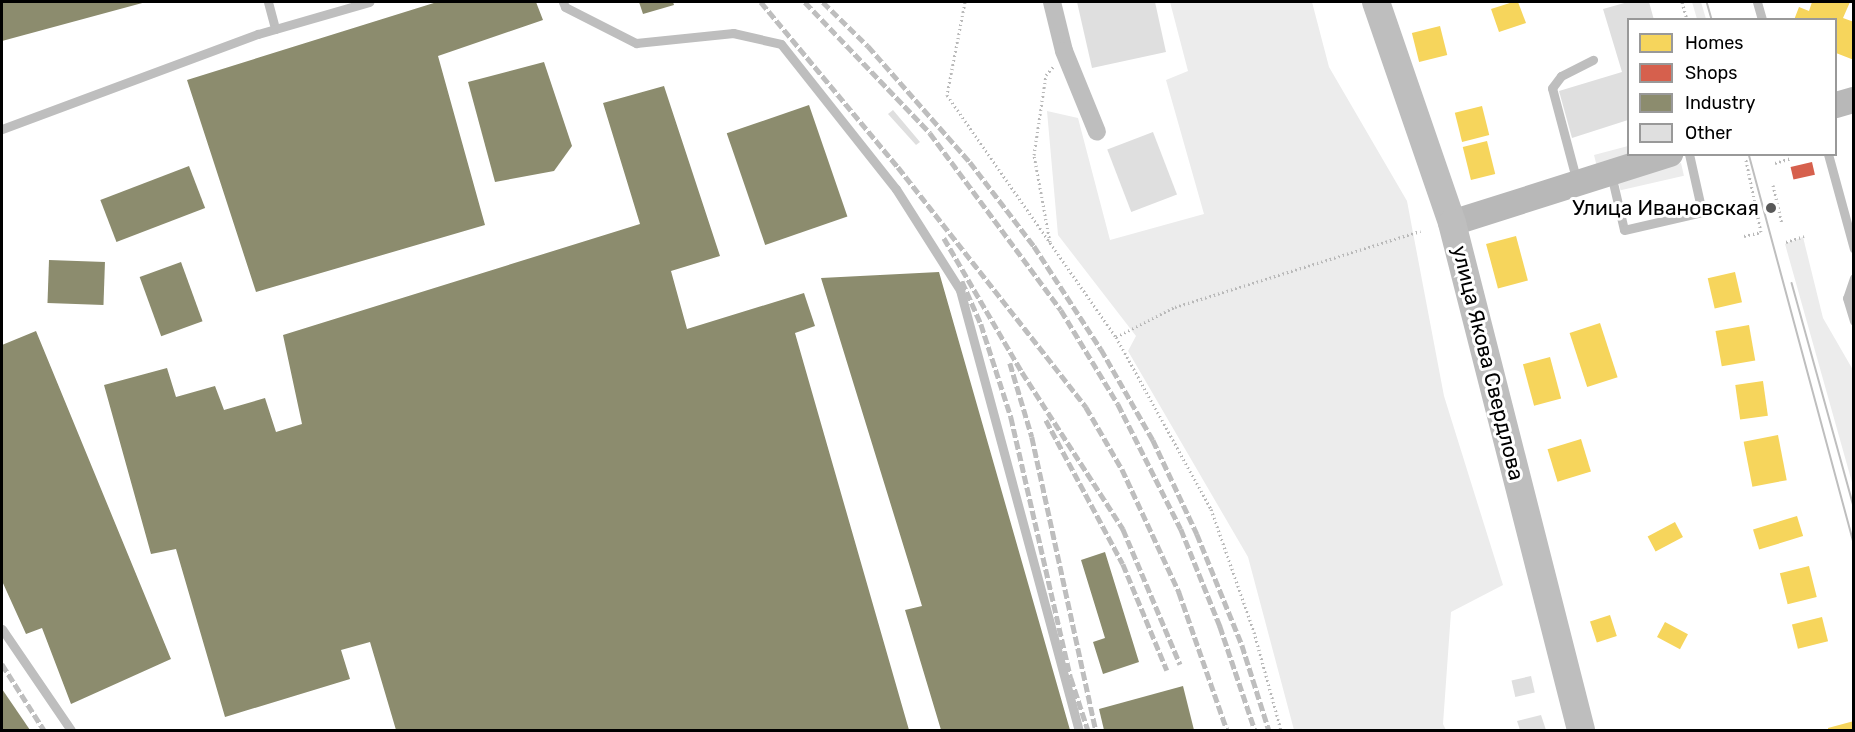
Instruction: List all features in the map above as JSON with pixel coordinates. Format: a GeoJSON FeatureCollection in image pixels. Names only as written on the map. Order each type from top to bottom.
{"type":"FeatureCollection","features":[{"type":"Feature","properties":{"kind":"main road","name":"улица Якова Свердлова"},"geometry":{"type":"LineString","coordinates":[[1376,2],[1452,223],[1581,730]]}},
{"type":"Feature","properties":{"kind":"street"},"geometry":{"type":"LineString","coordinates":[[1052,2],[1064,51],[1097,132]]}},
{"type":"Feature","properties":{"kind":"street"},"geometry":{"type":"LineString","coordinates":[[1837,105],[1854,100]]}},
{"type":"Feature","properties":{"kind":"street"},"geometry":{"type":"LineString","coordinates":[[1452,223],[1664,156]]}},
{"type":"Feature","properties":{"kind":"lane"},"geometry":{"type":"LineString","coordinates":[[268,2],[275,29]]}},
{"type":"Feature","properties":{"kind":"lane"},"geometry":{"type":"LineString","coordinates":[[2,129],[275,29],[369,2]]}},
{"type":"Feature","properties":{"kind":"lane"},"geometry":{"type":"LineString","coordinates":[[563,2],[565,7],[636,43],[733,33],[781,44],[896,189],[960,290],[1079,730]]}},
{"type":"Feature","properties":{"kind":"lane"},"geometry":{"type":"LineString","coordinates":[[1757,2],[1761,18]]}},
{"type":"Feature","properties":{"kind":"lane"},"geometry":{"type":"LineString","coordinates":[[1577,185],[1552,88],[1561,76],[1593,60]]}},
{"type":"Feature","properties":{"kind":"lane"},"geometry":{"type":"LineString","coordinates":[[1611,174],[1624,230],[1702,212],[1689,156]]}},
{"type":"Feature","properties":{"kind":"lane"},"geometry":{"type":"LineString","coordinates":[[1829,156],[1854,249]]}},
{"type":"Feature","properties":{"kind":"lane"},"geometry":{"type":"LineString","coordinates":[[1854,278],[1847,298],[1854,321]]}},
{"type":"Feature","properties":{"kind":"lane"},"geometry":{"type":"LineString","coordinates":[[2,629],[71,730]]}},
{"type":"Feature","properties":{"kind":"path"},"geometry":{"type":"LineString","coordinates":[[965,2],[947,95],[1116,337],[1210,509],[1254,632],[1281,730]]}},
{"type":"Feature","properties":{"kind":"path"},"geometry":{"type":"LineString","coordinates":[[1682,2],[1686,18]]}},
{"type":"Feature","properties":{"kind":"path"},"geometry":{"type":"LineString","coordinates":[[1051,243],[1034,155],[1046,75],[1064,51]]}},
{"type":"Feature","properties":{"kind":"path"},"geometry":{"type":"LineString","coordinates":[[1775,163],[1794,157]]}},
{"type":"Feature","properties":{"kind":"path"},"geometry":{"type":"LineString","coordinates":[[1744,236],[1761,232],[1746,160]]}},
{"type":"Feature","properties":{"kind":"path"},"geometry":{"type":"LineString","coordinates":[[1773,184],[1782,224]]}},
{"type":"Feature","properties":{"kind":"path"},"geometry":{"type":"LineString","coordinates":[[1116,337],[1175,307],[1421,231]]}},
{"type":"Feature","properties":{"kind":"path"},"geometry":{"type":"LineString","coordinates":[[1786,242],[1804,236]]}},
{"type":"Feature","properties":{"kind":"shaded area"},"geometry":{"type":"Polygon","coordinates":[[[1170,2],[1312,2],[1329,67],[1407,201],[1444,396],[1503,585],[1451,612],[1443,724],[1446,730],[1294,730],[1248,557],[1128,351],[1136,336],[1058,235],[1047,111],[1078,118],[1110,240],[1204,214],[1166,80],[1188,71],[1170,2]]]}},
{"type":"Feature","properties":{"kind":"shaded area"},"geometry":{"type":"Polygon","coordinates":[[[1692,2],[1701,2],[1706,18],[1697,18],[1692,2]]]}},
{"type":"Feature","properties":{"kind":"shaded area"},"geometry":{"type":"Polygon","coordinates":[[[1627,146],[1627,154],[1597,167],[1594,155],[1627,146]]]}},
{"type":"Feature","properties":{"kind":"shaded area"},"geometry":{"type":"Polygon","coordinates":[[[1681,163],[1684,176],[1621,190],[1618,178],[1681,163]]]}},
{"type":"Feature","properties":{"kind":"shaded area"},"geometry":{"type":"Polygon","coordinates":[[[1803,237],[1823,318],[1853,370],[1853,486],[1785,244],[1803,237]]]}},
{"type":"Feature","properties":{"kind":"building: Homes"},"geometry":{"type":"Polygon","coordinates":[[[1518,2],[1526,23],[1499,32],[1491,9],[1518,2]]]}},
{"type":"Feature","properties":{"kind":"building: Homes"},"geometry":{"type":"Polygon","coordinates":[[[1812,2],[1850,2],[1843,18],[1854,22],[1854,60],[1837,53],[1837,18],[1795,18],[1799,7],[1809,11],[1812,2]]]}},
{"type":"Feature","properties":{"kind":"building: Homes"},"geometry":{"type":"Polygon","coordinates":[[[1440,26],[1447,55],[1419,62],[1412,33],[1440,26]]]}},
{"type":"Feature","properties":{"kind":"building: Homes"},"geometry":{"type":"Polygon","coordinates":[[[1482,106],[1489,135],[1462,142],[1455,113],[1482,106]]]}},
{"type":"Feature","properties":{"kind":"building: Homes"},"geometry":{"type":"Polygon","coordinates":[[[1487,141],[1495,174],[1471,180],[1463,147],[1487,141]]]}},
{"type":"Feature","properties":{"kind":"building: Homes"},"geometry":{"type":"Polygon","coordinates":[[[1516,236],[1528,280],[1498,288],[1486,244],[1516,236]]]}},
{"type":"Feature","properties":{"kind":"building: Homes"},"geometry":{"type":"Polygon","coordinates":[[[1735,272],[1742,302],[1715,309],[1708,278],[1735,272]]]}},
{"type":"Feature","properties":{"kind":"building: Homes"},"geometry":{"type":"Polygon","coordinates":[[[1600,323],[1618,377],[1587,387],[1570,333],[1600,323]]]}},
{"type":"Feature","properties":{"kind":"building: Homes"},"geometry":{"type":"Polygon","coordinates":[[[1749,325],[1755,360],[1722,366],[1716,331],[1749,325]]]}},
{"type":"Feature","properties":{"kind":"building: Homes"},"geometry":{"type":"Polygon","coordinates":[[[1550,357],[1561,399],[1534,406],[1523,364],[1550,357]]]}},
{"type":"Feature","properties":{"kind":"building: Homes"},"geometry":{"type":"Polygon","coordinates":[[[1763,381],[1768,416],[1740,420],[1735,385],[1763,381]]]}},
{"type":"Feature","properties":{"kind":"building: Homes"},"geometry":{"type":"Polygon","coordinates":[[[1778,435],[1787,480],[1752,487],[1744,442],[1778,435]]]}},
{"type":"Feature","properties":{"kind":"building: Homes"},"geometry":{"type":"Polygon","coordinates":[[[1581,439],[1591,472],[1557,482],[1548,449],[1581,439]]]}},
{"type":"Feature","properties":{"kind":"building: Homes"},"geometry":{"type":"Polygon","coordinates":[[[1797,516],[1803,536],[1759,550],[1753,529],[1797,516]]]}},
{"type":"Feature","properties":{"kind":"building: Homes"},"geometry":{"type":"Polygon","coordinates":[[[1675,522],[1683,537],[1656,552],[1648,537],[1675,522]]]}},
{"type":"Feature","properties":{"kind":"building: Homes"},"geometry":{"type":"Polygon","coordinates":[[[1809,566],[1817,597],[1788,604],[1780,573],[1809,566]]]}},
{"type":"Feature","properties":{"kind":"building: Homes"},"geometry":{"type":"Polygon","coordinates":[[[1610,615],[1617,636],[1597,642],[1590,621],[1610,615]]]}},
{"type":"Feature","properties":{"kind":"building: Homes"},"geometry":{"type":"Polygon","coordinates":[[[1822,617],[1828,641],[1798,649],[1792,624],[1822,617]]]}},
{"type":"Feature","properties":{"kind":"building: Homes"},"geometry":{"type":"Polygon","coordinates":[[[1665,622],[1688,634],[1680,649],[1657,637],[1665,622]]]}},
{"type":"Feature","properties":{"kind":"building: Homes"},"geometry":{"type":"Polygon","coordinates":[[[1854,721],[1854,730],[1828,730],[1828,728],[1854,721]]]}},
{"type":"Feature","properties":{"kind":"building: Shops"},"geometry":{"type":"Polygon","coordinates":[[[1812,162],[1815,175],[1793,180],[1791,167],[1812,162]]]}},
{"type":"Feature","properties":{"kind":"building: Industry"},"geometry":{"type":"Polygon","coordinates":[[[2,2],[146,2],[2,41],[2,2]]]}},
{"type":"Feature","properties":{"kind":"building: Industry"},"geometry":{"type":"Polygon","coordinates":[[[437,2],[536,2],[543,20],[438,56],[485,225],[256,292],[187,80],[437,2]]]}},
{"type":"Feature","properties":{"kind":"building: Industry"},"geometry":{"type":"Polygon","coordinates":[[[639,2],[673,2],[674,5],[643,14],[639,2]]]}},
{"type":"Feature","properties":{"kind":"building: Industry"},"geometry":{"type":"Polygon","coordinates":[[[544,62],[572,146],[554,171],[495,182],[468,82],[544,62]]]}},
{"type":"Feature","properties":{"kind":"building: Industry"},"geometry":{"type":"Polygon","coordinates":[[[664,86],[720,256],[671,271],[687,329],[804,293],[815,326],[795,333],[909,730],[396,730],[370,642],[341,650],[350,679],[225,717],[176,549],[151,554],[104,385],[167,368],[176,397],[215,386],[224,410],[265,398],[276,432],[302,424],[283,335],[640,224],[603,103],[664,86]]]}},
{"type":"Feature","properties":{"kind":"building: Industry"},"geometry":{"type":"Polygon","coordinates":[[[809,105],[847,217],[765,245],[727,133],[809,105]]]}},
{"type":"Feature","properties":{"kind":"building: Industry"},"geometry":{"type":"Polygon","coordinates":[[[189,166],[205,208],[116,242],[100,200],[189,166]]]}},
{"type":"Feature","properties":{"kind":"building: Industry"},"geometry":{"type":"Polygon","coordinates":[[[49,260],[105,262],[103,305],[47,303],[49,260]]]}},
{"type":"Feature","properties":{"kind":"building: Industry"},"geometry":{"type":"Polygon","coordinates":[[[181,262],[203,321],[161,336],[140,277],[181,262]]]}},
{"type":"Feature","properties":{"kind":"building: Industry"},"geometry":{"type":"Polygon","coordinates":[[[939,272],[1070,730],[941,730],[905,610],[922,606],[821,278],[939,272]]]}},
{"type":"Feature","properties":{"kind":"building: Industry"},"geometry":{"type":"Polygon","coordinates":[[[36,331],[171,659],[71,704],[42,628],[26,634],[2,581],[2,345],[36,331]]]}},
{"type":"Feature","properties":{"kind":"building: Industry"},"geometry":{"type":"Polygon","coordinates":[[[1105,552],[1139,662],[1103,674],[1093,642],[1105,638],[1081,560],[1105,552]]]}},
{"type":"Feature","properties":{"kind":"building: Industry"},"geometry":{"type":"Polygon","coordinates":[[[1183,686],[1194,730],[1104,730],[1099,709],[1183,686]]]}},
{"type":"Feature","properties":{"kind":"building: Industry"},"geometry":{"type":"Polygon","coordinates":[[[2,689],[30,730],[2,730],[2,689]]]}},
{"type":"Feature","properties":{"kind":"building: Other"},"geometry":{"type":"Polygon","coordinates":[[[1077,2],[1155,2],[1166,52],[1092,68],[1077,2]]]}},
{"type":"Feature","properties":{"kind":"building: Other"},"geometry":{"type":"Polygon","coordinates":[[[1628,2],[1649,2],[1653,18],[1627,18],[1627,120],[1572,138],[1559,91],[1622,72],[1603,9],[1628,2]]]}},
{"type":"Feature","properties":{"kind":"building: Other"},"geometry":{"type":"Polygon","coordinates":[[[893,110],[920,142],[916,145],[888,114],[893,110]]]}},
{"type":"Feature","properties":{"kind":"building: Other"},"geometry":{"type":"Polygon","coordinates":[[[1153,132],[1177,195],[1131,212],[1107,150],[1153,132]]]}},
{"type":"Feature","properties":{"kind":"building: Other"},"geometry":{"type":"Polygon","coordinates":[[[1531,676],[1535,693],[1515,697],[1512,680],[1531,676]]]}},
{"type":"Feature","properties":{"kind":"building: Other"},"geometry":{"type":"Polygon","coordinates":[[[1541,715],[1546,730],[1520,730],[1517,721],[1541,715]]]}},
{"type":"Feature","properties":{"kind":"tram line"},"geometry":{"type":"LineString","coordinates":[[1707,2],[1711,18]]}},
{"type":"Feature","properties":{"kind":"tram line"},"geometry":{"type":"LineString","coordinates":[[1750,156],[1854,544]]}},
{"type":"Feature","properties":{"kind":"tram line"},"geometry":{"type":"LineString","coordinates":[[1792,283],[1854,506]]}},
{"type":"Feature","properties":{"kind":"railway"},"geometry":{"type":"LineString","coordinates":[[761,2],[898,167],[1086,407],[1122,469],[1179,592],[1227,730]]}},
{"type":"Feature","properties":{"kind":"railway"},"geometry":{"type":"LineString","coordinates":[[805,2],[930,133],[1061,310],[1118,404],[1181,529],[1220,626],[1255,730]]}},
{"type":"Feature","properties":{"kind":"railway"},"geometry":{"type":"LineString","coordinates":[[823,2],[868,46],[970,162],[1034,246],[1101,349],[1153,440],[1197,534],[1242,645],[1269,730]]}},
{"type":"Feature","properties":{"kind":"railway"},"geometry":{"type":"LineString","coordinates":[[944,238],[1022,372],[1123,529],[1180,664]]}},
{"type":"Feature","properties":{"kind":"railway"},"geometry":{"type":"LineString","coordinates":[[962,281],[981,324],[1011,417],[1071,678],[1088,730]]}},
{"type":"Feature","properties":{"kind":"railway"},"geometry":{"type":"LineString","coordinates":[[1010,363],[1032,437],[1096,730]]}},
{"type":"Feature","properties":{"kind":"railway"},"geometry":{"type":"LineString","coordinates":[[1046,420],[1123,564],[1167,670]]}},
{"type":"Feature","properties":{"kind":"railway"},"geometry":{"type":"LineString","coordinates":[[2,664],[44,730]]}},
{"type":"Feature","properties":{"kind":"place","name":"Улица Ивановская"},"geometry":{"type":"Point","coordinates":[1771,208]}}]}
